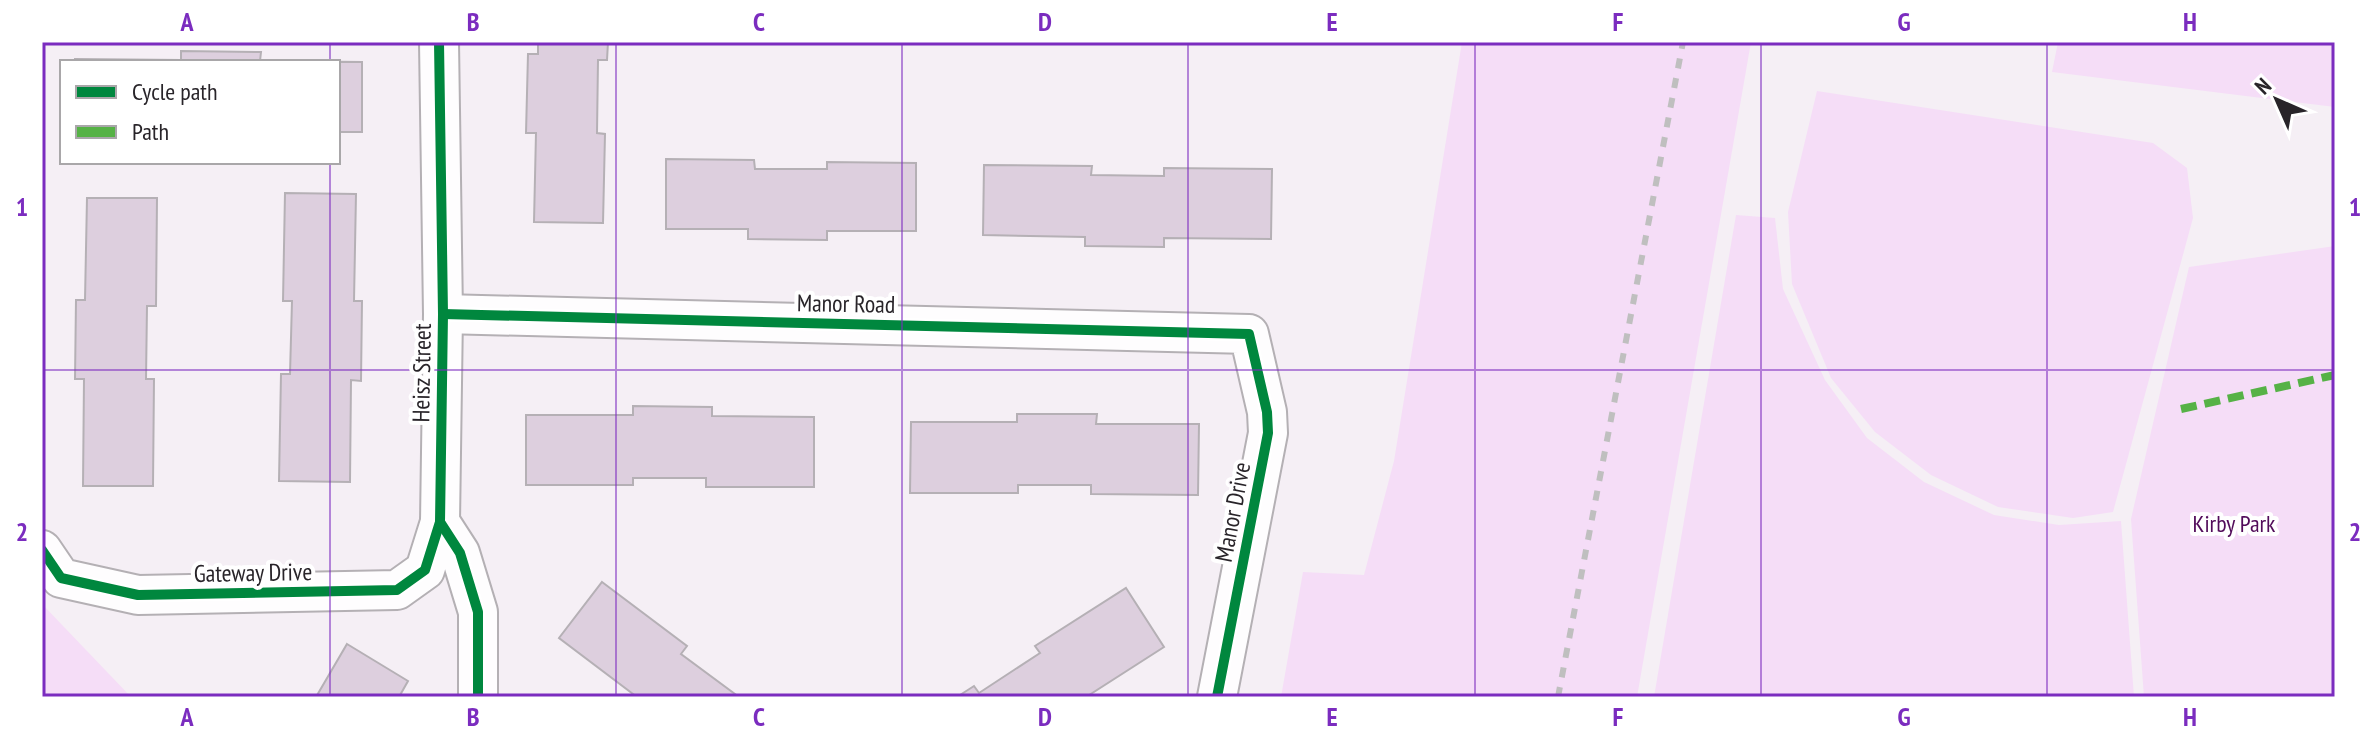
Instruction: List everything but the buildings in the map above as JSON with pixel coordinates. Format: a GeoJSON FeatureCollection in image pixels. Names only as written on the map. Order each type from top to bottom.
{"type":"FeatureCollection","features":[{"type":"Feature","properties":{"kind":"street","name":"Heisz Street"},"geometry":{"type":"LineString","coordinates":[[439,42],[443,314],[440,522]]}},
{"type":"Feature","properties":{"kind":"street","name":"Manor Road"},"geometry":{"type":"LineString","coordinates":[[443,314],[1249,334]]}},
{"type":"Feature","properties":{"kind":"street","name":"Manor Drive"},"geometry":{"type":"LineString","coordinates":[[1217,697],[1268,433],[1267,412],[1249,334]]}},
{"type":"Feature","properties":{"kind":"street","name":"Gateway Drive"},"geometry":{"type":"LineString","coordinates":[[42,550],[61,578],[138,595],[397,590],[425,570],[440,522]]}},
{"type":"Feature","properties":{"kind":"street"},"geometry":{"type":"LineString","coordinates":[[440,522],[460,553],[478,612],[478,697]]}},
{"type":"Feature","properties":{"kind":"green space"},"geometry":{"type":"Polygon","coordinates":[[[1462,42],[1751,42],[1637,697],[1281,697],[1303,572],[1364,575],[1394,461],[1462,42]]]}},
{"type":"Feature","properties":{"kind":"green space"},"geometry":{"type":"Polygon","coordinates":[[[2058,42],[2335,42],[2335,107],[2052,72],[2058,42]]]}},
{"type":"Feature","properties":{"kind":"green space"},"geometry":{"type":"Polygon","coordinates":[[[1817,91],[2153,143],[2187,168],[2193,218],[2113,512],[2073,518],[1998,507],[1931,475],[1875,432],[1831,378],[1792,284],[1788,212],[1817,91]]]}},
{"type":"Feature","properties":{"kind":"green space"},"geometry":{"type":"Polygon","coordinates":[[[1736,215],[1775,218],[1783,289],[1825,380],[1867,438],[1924,482],[1994,515],[2059,525],[2121,521],[2134,697],[1654,697],[1736,215]]]}},
{"type":"Feature","properties":{"kind":"green space","name":"Kirby Park"},"geometry":{"type":"Polygon","coordinates":[[[2335,246],[2335,697],[2144,697],[2131,519],[2189,267],[2335,246]]]}},
{"type":"Feature","properties":{"kind":"green space"},"geometry":{"type":"Polygon","coordinates":[[[42,604],[131,697],[42,697],[42,604]]]}},
{"type":"Feature","properties":{"kind":"railway"},"geometry":{"type":"LineString","coordinates":[[1558,697],[1683,42]]}},
{"type":"Feature","properties":{"kind":"marked path"},"geometry":{"type":"LineString","coordinates":[[2181,409],[2335,375]]}},
{"type":"Feature","properties":{"kind":"cycle path"},"geometry":{"type":"LineString","coordinates":[[439,42],[443,314],[440,522],[460,553],[478,612],[478,697]]}},
{"type":"Feature","properties":{"kind":"cycle path"},"geometry":{"type":"LineString","coordinates":[[443,314],[1249,334],[1267,412],[1268,433],[1217,697]]}},
{"type":"Feature","properties":{"kind":"cycle path"},"geometry":{"type":"LineString","coordinates":[[42,550],[61,578],[138,595],[397,590],[425,570],[440,522]]}}]}
